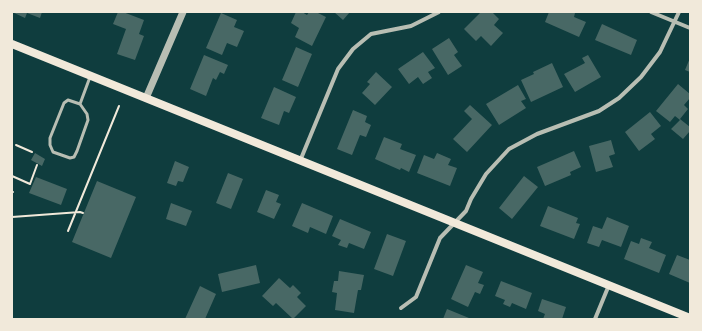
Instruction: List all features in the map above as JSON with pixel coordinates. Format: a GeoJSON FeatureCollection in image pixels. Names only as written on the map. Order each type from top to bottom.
{"type":"FeatureCollection","features":[{"type":"Feature","properties":{"kind":"main road"},"geometry":{"type":"LineString","coordinates":[[12,44],[690,318]]}},
{"type":"Feature","properties":{"kind":"street"},"geometry":{"type":"LineString","coordinates":[[146,98],[183,12]]}},
{"type":"Feature","properties":{"kind":"street"},"geometry":{"type":"LineString","coordinates":[[300,161],[338,69],[353,49],[371,34],[411,26],[439,12]]}},
{"type":"Feature","properties":{"kind":"street"},"geometry":{"type":"LineString","coordinates":[[651,12],[690,28]]}},
{"type":"Feature","properties":{"kind":"street"},"geometry":{"type":"LineString","coordinates":[[401,308],[416,297],[440,238],[466,211],[471,199],[486,174],[509,149],[537,134],[599,111],[620,98],[641,77],[660,52],[679,12]]}},
{"type":"Feature","properties":{"kind":"street"},"geometry":{"type":"LineString","coordinates":[[595,319],[609,285]]}},
{"type":"Feature","properties":{"kind":"lane"},"geometry":{"type":"LineString","coordinates":[[80,104],[91,76]]}},
{"type":"Feature","properties":{"kind":"lane"},"geometry":{"type":"LineString","coordinates":[[68,100],[80,104],[87,114],[88,120],[77,151],[74,156],[70,158],[53,152],[50,145],[50,138],[64,103],[68,100]]}},
{"type":"Feature","properties":{"kind":"path"},"geometry":{"type":"LineString","coordinates":[[68,232],[119,106]]}},
{"type":"Feature","properties":{"kind":"path"},"geometry":{"type":"LineString","coordinates":[[16,145],[32,152]]}},
{"type":"Feature","properties":{"kind":"path"},"geometry":{"type":"LineString","coordinates":[[12,176],[30,184],[37,165]]}},
{"type":"Feature","properties":{"kind":"path"},"geometry":{"type":"LineString","coordinates":[[12,217],[76,212],[84,213]]}},
{"type":"Feature","properties":{"kind":"building"},"geometry":{"type":"Polygon","coordinates":[[[12,12],[42,12],[40,18],[27,13],[25,18],[12,12]]]}},
{"type":"Feature","properties":{"kind":"building"},"geometry":{"type":"Polygon","coordinates":[[[118,12],[123,12],[144,20],[139,34],[144,36],[135,60],[117,54],[126,29],[113,24],[118,12]]]}},
{"type":"Feature","properties":{"kind":"building"},"geometry":{"type":"Polygon","coordinates":[[[296,12],[302,12],[307,15],[309,12],[316,12],[326,17],[312,46],[295,37],[299,28],[291,23],[296,12]]]}},
{"type":"Feature","properties":{"kind":"building"},"geometry":{"type":"Polygon","coordinates":[[[334,12],[350,12],[343,20],[334,12]]]}},
{"type":"Feature","properties":{"kind":"building"},"geometry":{"type":"Polygon","coordinates":[[[481,12],[492,12],[499,19],[494,25],[503,33],[491,46],[481,36],[476,41],[464,29],[481,12]]]}},
{"type":"Feature","properties":{"kind":"building"},"geometry":{"type":"Polygon","coordinates":[[[549,12],[575,13],[574,17],[586,22],[579,37],[545,22],[549,12]]]}},
{"type":"Feature","properties":{"kind":"building"},"geometry":{"type":"Polygon","coordinates":[[[221,13],[237,20],[234,27],[244,31],[237,47],[227,43],[222,55],[206,48],[221,13]]]}},
{"type":"Feature","properties":{"kind":"building"},"geometry":{"type":"Polygon","coordinates":[[[602,24],[637,40],[631,55],[595,40],[602,24]]]}},
{"type":"Feature","properties":{"kind":"building"},"geometry":{"type":"Polygon","coordinates":[[[449,38],[458,52],[454,55],[462,66],[448,75],[432,49],[449,38]]]}},
{"type":"Feature","properties":{"kind":"building"},"geometry":{"type":"Polygon","coordinates":[[[296,47],[312,54],[298,87],[282,80],[296,47]]]}},
{"type":"Feature","properties":{"kind":"building"},"geometry":{"type":"Polygon","coordinates":[[[423,52],[435,68],[428,72],[432,78],[423,84],[418,77],[409,84],[398,69],[423,52]]]}},
{"type":"Feature","properties":{"kind":"building"},"geometry":{"type":"Polygon","coordinates":[[[204,55],[228,65],[224,74],[220,72],[216,80],[213,78],[206,96],[190,89],[204,55]]]}},
{"type":"Feature","properties":{"kind":"building"},"geometry":{"type":"Polygon","coordinates":[[[588,55],[601,77],[575,92],[564,74],[585,63],[582,58],[588,55]]]}},
{"type":"Feature","properties":{"kind":"building"},"geometry":{"type":"Polygon","coordinates":[[[690,58],[690,72],[685,70],[690,58]]]}},
{"type":"Feature","properties":{"kind":"building"},"geometry":{"type":"Polygon","coordinates":[[[552,63],[563,87],[531,102],[521,80],[534,74],[533,72],[552,63]]]}},
{"type":"Feature","properties":{"kind":"building"},"geometry":{"type":"Polygon","coordinates":[[[376,72],[392,87],[375,105],[362,93],[370,84],[367,82],[376,72]]]}},
{"type":"Feature","properties":{"kind":"building"},"geometry":{"type":"Polygon","coordinates":[[[678,84],[690,94],[690,98],[684,105],[688,109],[680,119],[690,127],[690,131],[683,139],[671,129],[680,120],[675,116],[670,122],[656,111],[678,84]]]}},
{"type":"Feature","properties":{"kind":"building"},"geometry":{"type":"Polygon","coordinates":[[[518,85],[526,99],[521,101],[526,108],[499,125],[486,104],[518,85]]]}},
{"type":"Feature","properties":{"kind":"building"},"geometry":{"type":"Polygon","coordinates":[[[274,87],[296,97],[289,113],[284,111],[279,125],[261,118],[274,87]]]}},
{"type":"Feature","properties":{"kind":"building"},"geometry":{"type":"Polygon","coordinates":[[[470,105],[492,125],[467,152],[453,139],[472,119],[464,111],[470,105]]]}},
{"type":"Feature","properties":{"kind":"building"},"geometry":{"type":"Polygon","coordinates":[[[353,110],[367,116],[365,122],[371,125],[366,137],[360,135],[352,155],[337,149],[353,110]]]}},
{"type":"Feature","properties":{"kind":"building"},"geometry":{"type":"Polygon","coordinates":[[[650,112],[661,126],[651,134],[655,139],[639,151],[625,132],[650,112]]]}},
{"type":"Feature","properties":{"kind":"building"},"geometry":{"type":"Polygon","coordinates":[[[384,137],[402,144],[400,149],[416,155],[409,172],[401,168],[400,170],[375,159],[384,137]]]}},
{"type":"Feature","properties":{"kind":"building"},"geometry":{"type":"Polygon","coordinates":[[[611,140],[615,154],[609,156],[613,167],[596,172],[589,146],[611,140]]]}},
{"type":"Feature","properties":{"kind":"building"},"geometry":{"type":"Polygon","coordinates":[[[574,151],[581,167],[570,172],[571,175],[545,186],[537,167],[574,151]]]}},
{"type":"Feature","properties":{"kind":"building"},"geometry":{"type":"Polygon","coordinates":[[[35,153],[45,159],[42,166],[31,160],[35,153]]]}},
{"type":"Feature","properties":{"kind":"building"},"geometry":{"type":"Polygon","coordinates":[[[437,153],[451,159],[448,165],[457,168],[450,186],[417,173],[424,155],[434,159],[437,153]]]}},
{"type":"Feature","properties":{"kind":"building"},"geometry":{"type":"Polygon","coordinates":[[[175,161],[189,167],[183,182],[178,181],[176,186],[167,183],[175,161]]]}},
{"type":"Feature","properties":{"kind":"building"},"geometry":{"type":"Polygon","coordinates":[[[228,173],[243,179],[231,209],[216,203],[228,173]]]}},
{"type":"Feature","properties":{"kind":"building"},"geometry":{"type":"Polygon","coordinates":[[[524,176],[538,187],[512,219],[499,208],[524,176]]]}},
{"type":"Feature","properties":{"kind":"building"},"geometry":{"type":"Polygon","coordinates":[[[36,177],[67,189],[61,205],[29,193],[36,177]]]}},
{"type":"Feature","properties":{"kind":"building"},"geometry":{"type":"Polygon","coordinates":[[[97,181],[136,197],[111,258],[72,242],[97,181]]]}},
{"type":"Feature","properties":{"kind":"building"},"geometry":{"type":"Polygon","coordinates":[[[266,190],[279,195],[276,202],[281,204],[274,219],[257,212],[266,190]]]}},
{"type":"Feature","properties":{"kind":"building"},"geometry":{"type":"Polygon","coordinates":[[[171,203],[192,211],[186,226],[166,219],[171,203]]]}},
{"type":"Feature","properties":{"kind":"building"},"geometry":{"type":"Polygon","coordinates":[[[302,203],[333,216],[326,234],[310,227],[308,233],[292,226],[302,203]]]}},
{"type":"Feature","properties":{"kind":"building"},"geometry":{"type":"Polygon","coordinates":[[[548,206],[578,218],[576,223],[580,224],[574,239],[540,226],[548,206]]]}},
{"type":"Feature","properties":{"kind":"building"},"geometry":{"type":"Polygon","coordinates":[[[607,217],[629,226],[621,247],[602,240],[599,247],[587,243],[593,226],[602,229],[607,217]]]}},
{"type":"Feature","properties":{"kind":"building"},"geometry":{"type":"Polygon","coordinates":[[[340,219],[371,232],[364,249],[349,243],[347,248],[338,245],[341,240],[332,236],[340,219]]]}},
{"type":"Feature","properties":{"kind":"building"},"geometry":{"type":"Polygon","coordinates":[[[387,234],[406,241],[393,276],[374,269],[387,234]]]}},
{"type":"Feature","properties":{"kind":"building"},"geometry":{"type":"Polygon","coordinates":[[[641,238],[652,242],[649,248],[666,255],[659,273],[624,259],[631,241],[639,244],[641,238]]]}},
{"type":"Feature","properties":{"kind":"building"},"geometry":{"type":"Polygon","coordinates":[[[677,255],[690,260],[690,283],[669,274],[677,255]]]}},
{"type":"Feature","properties":{"kind":"building"},"geometry":{"type":"Polygon","coordinates":[[[256,265],[260,283],[222,292],[218,274],[256,265]]]}},
{"type":"Feature","properties":{"kind":"building"},"geometry":{"type":"Polygon","coordinates":[[[466,265],[483,272],[478,283],[484,285],[480,294],[475,292],[468,307],[451,299],[466,265]]]}},
{"type":"Feature","properties":{"kind":"building"},"geometry":{"type":"Polygon","coordinates":[[[339,271],[364,275],[361,290],[358,290],[354,313],[335,310],[337,293],[332,292],[334,281],[338,281],[339,271]]]}},
{"type":"Feature","properties":{"kind":"building"},"geometry":{"type":"Polygon","coordinates":[[[279,278],[290,288],[293,285],[301,293],[297,297],[306,306],[293,319],[276,303],[273,306],[262,296],[279,278]]]}},
{"type":"Feature","properties":{"kind":"building"},"geometry":{"type":"Polygon","coordinates":[[[501,281],[532,293],[526,309],[512,303],[510,307],[503,304],[505,300],[495,296],[501,281]]]}},
{"type":"Feature","properties":{"kind":"building"},"geometry":{"type":"Polygon","coordinates":[[[200,286],[216,294],[205,319],[185,319],[200,286]]]}},
{"type":"Feature","properties":{"kind":"building"},"geometry":{"type":"Polygon","coordinates":[[[542,299],[566,307],[562,319],[543,319],[545,314],[538,311],[542,299]]]}},
{"type":"Feature","properties":{"kind":"building"},"geometry":{"type":"Polygon","coordinates":[[[447,309],[469,318],[443,319],[447,309]]]}}]}
